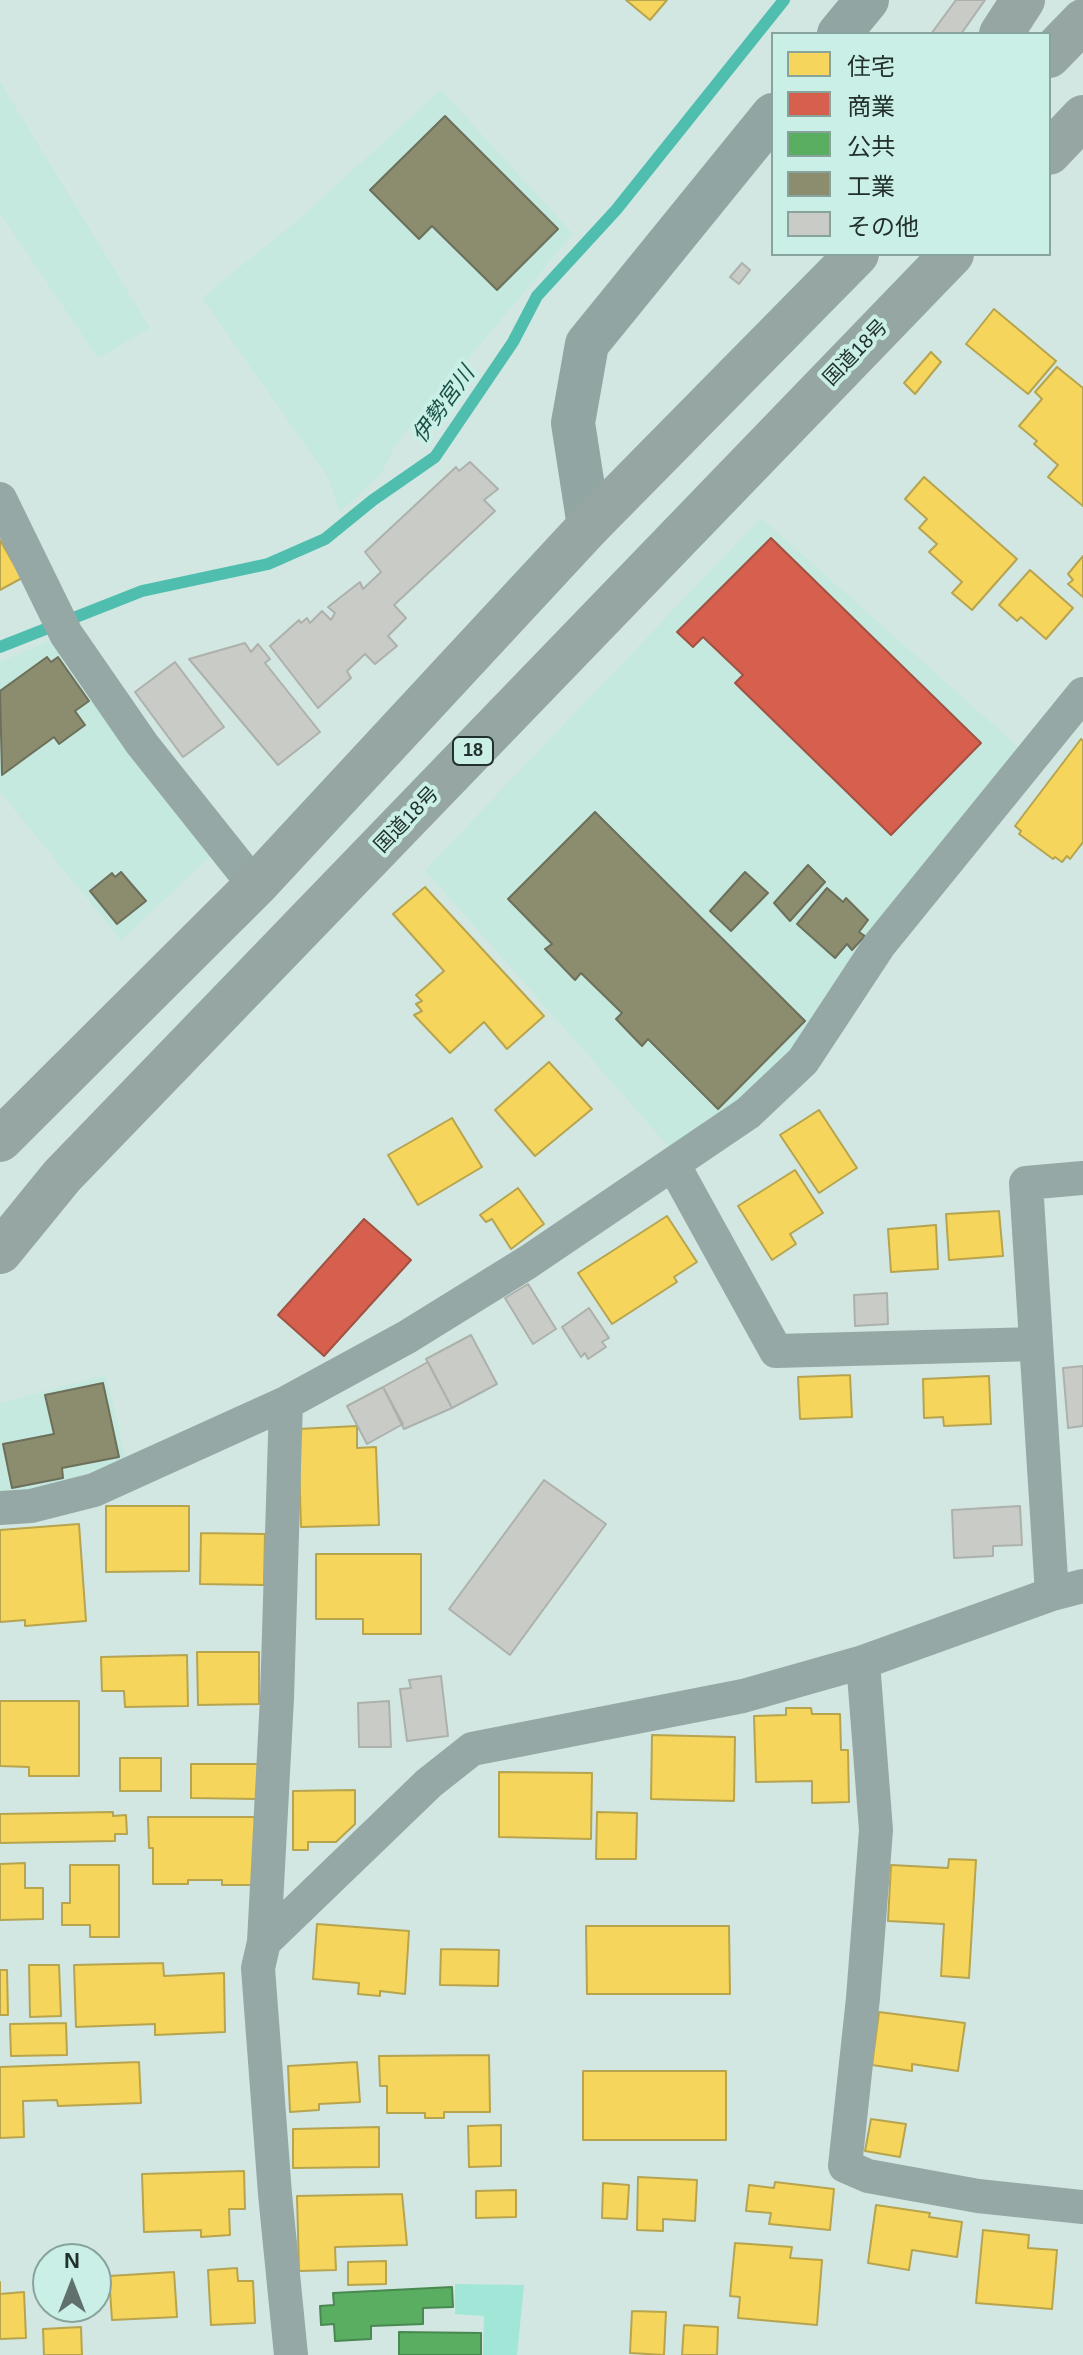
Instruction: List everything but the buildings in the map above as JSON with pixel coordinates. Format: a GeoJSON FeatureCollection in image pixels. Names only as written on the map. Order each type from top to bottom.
{"type":"FeatureCollection","features":[{"type":"Feature","properties":{"kind":"highway"},"geometry":{"type":"LineString","coordinates":[[1002,32],[1023,0]]}},
{"type":"Feature","properties":{"kind":"highway"},"geometry":{"type":"LineString","coordinates":[[1051,54],[1083,21]]}},
{"type":"Feature","properties":{"kind":"highway"},"geometry":{"type":"LineString","coordinates":[[1051,151],[1083,120]]}},
{"type":"Feature","properties":{"kind":"highway"},"geometry":{"type":"LineString","coordinates":[[819,293],[847,256]]}},
{"type":"Feature","properties":{"kind":"highway"},"geometry":{"type":"LineString","coordinates":[[0,1140],[255,886],[589,526],[855,256]]}},
{"type":"Feature","properties":{"kind":"highway","name":"国道18号"},"geometry":{"type":"LineString","coordinates":[[0,1252],[62,1176],[950,256]]}},
{"type":"Feature","properties":{"kind":"street"},"geometry":{"type":"LineString","coordinates":[[841,32],[867,0]]}},
{"type":"Feature","properties":{"kind":"street"},"geometry":{"type":"LineString","coordinates":[[589,526],[573,423],[587,344],[771,117]]}},
{"type":"Feature","properties":{"kind":"street"},"geometry":{"type":"LineString","coordinates":[[0,499],[59,622],[142,744],[255,886]]}},
{"type":"Feature","properties":{"kind":"street"},"geometry":{"type":"LineString","coordinates":[[0,1508],[31,1506],[94,1490],[286,1403],[407,1337],[528,1262],[748,1113],[803,1061],[880,944],[1083,694]]}},
{"type":"Feature","properties":{"kind":"street"},"geometry":{"type":"LineString","coordinates":[[673,1164],[776,1351],[1036,1344]]}},
{"type":"Feature","properties":{"kind":"street"},"geometry":{"type":"LineString","coordinates":[[264,1942],[429,1783],[472,1749],[743,1696],[863,1662],[1067,1590],[1036,1344],[1026,1183],[1083,1178]]}},
{"type":"Feature","properties":{"kind":"street"},"geometry":{"type":"LineString","coordinates":[[286,1403],[277,1698],[264,1942],[258,1968],[291,2355]]}},
{"type":"Feature","properties":{"kind":"street"},"geometry":{"type":"LineString","coordinates":[[863,1662],[876,1830],[863,1998],[845,2166],[868,2176],[978,2196],[1083,2207]]}},
{"type":"Feature","properties":{"kind":"shaded area"},"geometry":{"type":"Polygon","coordinates":[[[0,82],[150,328],[98,358],[0,213],[0,82]]]}},
{"type":"Feature","properties":{"kind":"shaded area"},"geometry":{"type":"Polygon","coordinates":[[[441,90],[573,234],[397,443],[381,473],[340,512],[327,476],[202,298],[298,220],[441,90]]]}},
{"type":"Feature","properties":{"kind":"shaded area"},"geometry":{"type":"Polygon","coordinates":[[[761,518],[1024,752],[787,1055],[733,1106],[669,1147],[425,870],[761,518]]]}},
{"type":"Feature","properties":{"kind":"shaded area"},"geometry":{"type":"Polygon","coordinates":[[[51,640],[213,854],[121,940],[0,792],[0,662],[51,640]]]}},
{"type":"Feature","properties":{"kind":"shaded area"},"geometry":{"type":"Polygon","coordinates":[[[106,1375],[126,1459],[22,1497],[0,1497],[0,1403],[106,1375]]]}},
{"type":"Feature","properties":{"kind":"green space"},"geometry":{"type":"Polygon","coordinates":[[[455,2284],[524,2285],[517,2355],[483,2355],[484,2316],[455,2314],[455,2284]]]}},
{"type":"Feature","properties":{"kind":"waterway","name":"伊勢宮川"},"geometry":{"type":"LineString","coordinates":[[0,647],[142,591],[268,564],[325,539],[373,500],[435,457],[513,342],[537,296],[616,210],[784,0]]}}]}
